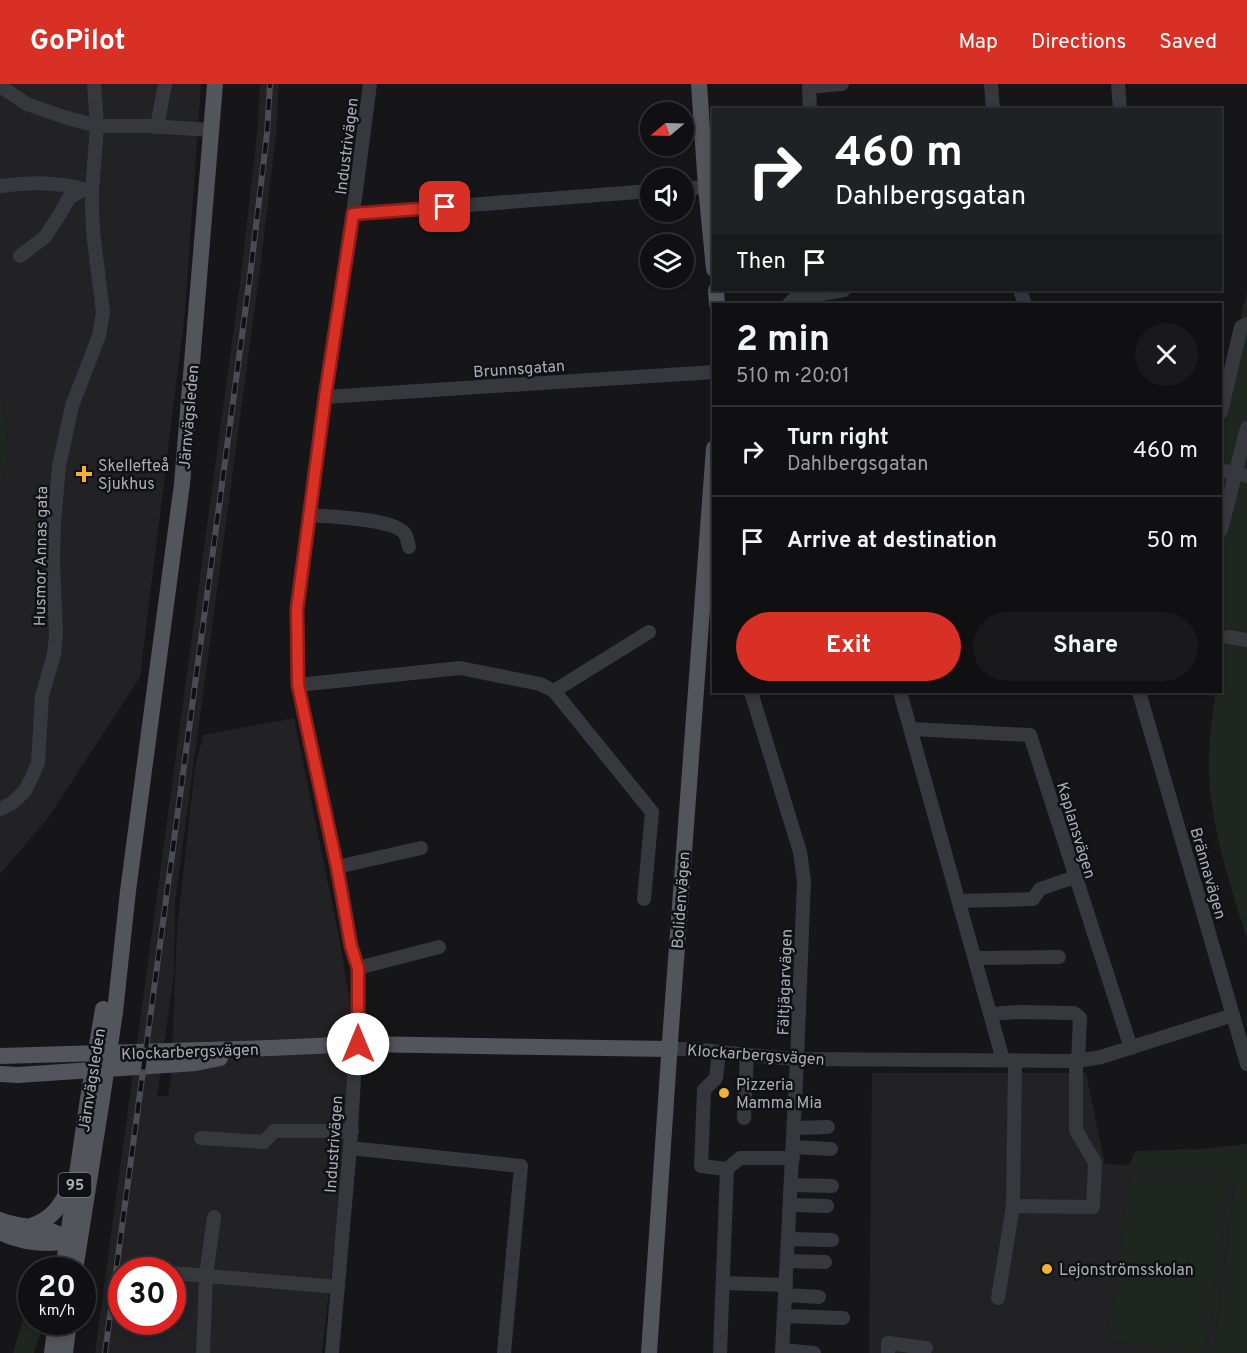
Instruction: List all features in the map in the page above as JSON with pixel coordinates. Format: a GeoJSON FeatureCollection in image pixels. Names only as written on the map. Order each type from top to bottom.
{"type":"FeatureCollection","features":[{"type":"Feature","properties":{"kind":"main road","name":"Järnvägsleden"},"geometry":{"type":"LineString","coordinates":[[67,1257],[73,1240],[128,891],[182,484],[215,84]]}},
{"type":"Feature","properties":{"kind":"main road"},"geometry":{"type":"LineString","coordinates":[[699,84],[712,248]]}},
{"type":"Feature","properties":{"kind":"main road","name":"Bolidenvägen"},"geometry":{"type":"LineString","coordinates":[[649,1353],[712,475]]}},
{"type":"Feature","properties":{"kind":"main road","name":"Klockarbergsvägen"},"geometry":{"type":"LineString","coordinates":[[0,1056],[358,1044],[670,1048]]}},
{"type":"Feature","properties":{"kind":"main road","name":"Klockarbergsvägen"},"geometry":{"type":"LineString","coordinates":[[0,1074],[18,1075],[196,1063],[271,1048]]}},
{"type":"Feature","properties":{"kind":"main road","name":"Järnvägsleden"},"geometry":{"type":"LineString","coordinates":[[74,1257],[77,1173],[95,1099]]}},
{"type":"Feature","properties":{"kind":"main road"},"geometry":{"type":"LineString","coordinates":[[31,1226],[43,1222],[54,1212],[64,1200],[77,1173]]}},
{"type":"Feature","properties":{"kind":"main road"},"geometry":{"type":"LineString","coordinates":[[0,1220],[12,1225],[31,1226],[57,1232],[73,1240]]}},
{"type":"Feature","properties":{"kind":"main road"},"geometry":{"type":"LineString","coordinates":[[0,1232],[11,1238],[53,1243],[73,1240]]}},
{"type":"Feature","properties":{"kind":"main road"},"geometry":{"type":"LineString","coordinates":[[52,1353],[54,1335]]}},
{"type":"Feature","properties":{"kind":"main road"},"geometry":{"type":"LineString","coordinates":[[65,1353],[67,1335]]}},
{"type":"Feature","properties":{"kind":"street","name":"Husmor Annas gata"},"geometry":{"type":"LineString","coordinates":[[0,809],[12,803],[24,792],[38,763],[42,696],[54,654],[56,635],[54,542],[59,466],[72,406],[99,336],[103,312],[88,190],[97,126],[94,84]]}},
{"type":"Feature","properties":{"kind":"street"},"geometry":{"type":"LineString","coordinates":[[158,127],[165,84]]}},
{"type":"Feature","properties":{"kind":"street","name":"Industrivägen"},"geometry":{"type":"LineString","coordinates":[[332,1353],[358,1044],[358,968],[351,946],[337,867],[298,685],[297,609],[370,84]]}},
{"type":"Feature","properties":{"kind":"street"},"geometry":{"type":"LineString","coordinates":[[810,108],[809,87],[842,84]]}},
{"type":"Feature","properties":{"kind":"street"},"geometry":{"type":"LineString","coordinates":[[991,84],[993,108]]}},
{"type":"Feature","properties":{"kind":"street"},"geometry":{"type":"LineString","coordinates":[[1118,84],[1120,108]]}},
{"type":"Feature","properties":{"kind":"street"},"geometry":{"type":"LineString","coordinates":[[0,86],[27,104],[97,126],[212,130]]}},
{"type":"Feature","properties":{"kind":"street"},"geometry":{"type":"LineString","coordinates":[[0,186],[29,184],[71,186],[88,190]]}},
{"type":"Feature","properties":{"kind":"street"},"geometry":{"type":"LineString","coordinates":[[694,188],[706,187]]}},
{"type":"Feature","properties":{"kind":"street"},"geometry":{"type":"LineString","coordinates":[[20,256],[45,237],[69,198],[88,190]]}},
{"type":"Feature","properties":{"kind":"street"},"geometry":{"type":"LineString","coordinates":[[353,214],[640,192]]}},
{"type":"Feature","properties":{"kind":"street"},"geometry":{"type":"LineString","coordinates":[[790,303],[796,297],[820,292]]}},
{"type":"Feature","properties":{"kind":"street"},"geometry":{"type":"LineString","coordinates":[[1222,408],[1241,327],[1247,324]]}},
{"type":"Feature","properties":{"kind":"street","name":"Brunnsgatan"},"geometry":{"type":"LineString","coordinates":[[325,397],[712,372]]}},
{"type":"Feature","properties":{"kind":"street"},"geometry":{"type":"LineString","coordinates":[[1222,527],[1241,475],[1247,428]]}},
{"type":"Feature","properties":{"kind":"street"},"geometry":{"type":"LineString","coordinates":[[1222,470],[1241,475]]}},
{"type":"Feature","properties":{"kind":"street"},"geometry":{"type":"LineString","coordinates":[[309,516],[366,520],[396,526],[406,534],[408,548]]}},
{"type":"Feature","properties":{"kind":"street"},"geometry":{"type":"LineString","coordinates":[[554,691],[649,632]]}},
{"type":"Feature","properties":{"kind":"street"},"geometry":{"type":"LineString","coordinates":[[1228,637],[1247,640]]}},
{"type":"Feature","properties":{"kind":"street"},"geometry":{"type":"LineString","coordinates":[[298,685],[460,668],[540,684],[554,691],[652,812],[644,899]]}},
{"type":"Feature","properties":{"kind":"street","name":"Fältjägarvägen"},"geometry":{"type":"LineString","coordinates":[[751,693],[796,841],[804,881],[782,1352]]}},
{"type":"Feature","properties":{"kind":"street"},"geometry":{"type":"LineString","coordinates":[[900,693],[990,1014],[1009,1060],[1013,1206],[998,1298]]}},
{"type":"Feature","properties":{"kind":"street","name":"Brännavägen"},"geometry":{"type":"LineString","coordinates":[[1139,693],[1247,1064]]}},
{"type":"Feature","properties":{"kind":"street","name":"Kaplansvägen"},"geometry":{"type":"LineString","coordinates":[[911,729],[1030,735],[1131,1048]]}},
{"type":"Feature","properties":{"kind":"street"},"geometry":{"type":"LineString","coordinates":[[337,867],[421,848]]}},
{"type":"Feature","properties":{"kind":"street"},"geometry":{"type":"LineString","coordinates":[[959,901],[1033,899],[1040,889],[1075,877]]}},
{"type":"Feature","properties":{"kind":"street"},"geometry":{"type":"LineString","coordinates":[[358,968],[439,947]]}},
{"type":"Feature","properties":{"kind":"street"},"geometry":{"type":"LineString","coordinates":[[975,958],[1059,957]]}},
{"type":"Feature","properties":{"kind":"street"},"geometry":{"type":"LineString","coordinates":[[990,1014],[1074,1013],[1080,1018],[1076,1130],[1095,1163],[1093,1207],[1013,1206]]}},
{"type":"Feature","properties":{"kind":"street","name":"Klockarbergsvägen"},"geometry":{"type":"LineString","coordinates":[[670,1048],[797,1059],[1077,1061],[1101,1057],[1233,1015]]}},
{"type":"Feature","properties":{"kind":"street"},"geometry":{"type":"LineString","coordinates":[[719,1052],[716,1078],[704,1090],[701,1166],[728,1169]]}},
{"type":"Feature","properties":{"kind":"street"},"geometry":{"type":"LineString","coordinates":[[744,1118],[747,1055]]}},
{"type":"Feature","properties":{"kind":"street"},"geometry":{"type":"LineString","coordinates":[[794,1128],[828,1127]]}},
{"type":"Feature","properties":{"kind":"street"},"geometry":{"type":"LineString","coordinates":[[201,1138],[264,1142],[274,1131],[351,1131]]}},
{"type":"Feature","properties":{"kind":"street"},"geometry":{"type":"LineString","coordinates":[[350,1148],[521,1166],[504,1353]]}},
{"type":"Feature","properties":{"kind":"street"},"geometry":{"type":"LineString","coordinates":[[720,1353],[728,1169],[740,1158],[831,1149]]}},
{"type":"Feature","properties":{"kind":"street"},"geometry":{"type":"LineString","coordinates":[[791,1185],[832,1186]]}},
{"type":"Feature","properties":{"kind":"street"},"geometry":{"type":"LineString","coordinates":[[790,1205],[827,1206]]}},
{"type":"Feature","properties":{"kind":"street"},"geometry":{"type":"LineString","coordinates":[[203,1353],[206,1276],[214,1217]]}},
{"type":"Feature","properties":{"kind":"street"},"geometry":{"type":"LineString","coordinates":[[788,1239],[832,1240]]}},
{"type":"Feature","properties":{"kind":"street"},"geometry":{"type":"LineString","coordinates":[[787,1261],[825,1262]]}},
{"type":"Feature","properties":{"kind":"street"},"geometry":{"type":"LineString","coordinates":[[186,1274],[338,1287]]}},
{"type":"Feature","properties":{"kind":"street"},"geometry":{"type":"LineString","coordinates":[[723,1283],[786,1290],[819,1297]]}},
{"type":"Feature","properties":{"kind":"street"},"geometry":{"type":"LineString","coordinates":[[784,1316],[843,1317]]}},
{"type":"Feature","properties":{"kind":"street"},"geometry":{"type":"LineString","coordinates":[[888,1353],[888,1343],[926,1348]]}},
{"type":"Feature","properties":{"kind":"street"},"geometry":{"type":"LineString","coordinates":[[782,1352],[814,1353]]}},
{"type":"Feature","properties":{"kind":"shaded area","name":"Skellefteå Sjukhus"},"geometry":{"type":"Polygon","coordinates":[[[0,84],[201,84],[185,312],[140,677],[48,818],[0,874],[0,492],[8,455],[4,402],[0,394],[0,84]]]}},
{"type":"Feature","properties":{"kind":"shaded area"},"geometry":{"type":"Polygon","coordinates":[[[260,84],[279,84],[276,135],[259,277],[175,903],[174,973],[157,1096],[168,1096],[171,1078],[177,929],[195,767],[203,735],[294,718],[340,942],[352,1015],[346,1141],[322,1353],[95,1353],[108,1257],[108,1335],[186,1335],[186,1257],[108,1257],[241,275],[257,134],[260,84]]]}},
{"type":"Feature","properties":{"kind":"shaded area"},"geometry":{"type":"Polygon","coordinates":[[[1247,292],[1247,939],[1225,866],[1212,809],[1209,779],[1210,732],[1215,698],[1208,693],[1222,693],[1222,391],[1247,292]]]}},
{"type":"Feature","properties":{"kind":"shaded area"},"geometry":{"type":"Polygon","coordinates":[[[0,394],[4,402],[8,456],[0,492],[0,394]]]}},
{"type":"Feature","properties":{"kind":"shaded area","name":"Lejonströmsskolan"},"geometry":{"type":"Polygon","coordinates":[[[872,1073],[1086,1073],[1105,1164],[1214,1175],[1235,1185],[1214,1353],[869,1353],[872,1073]]]}},
{"type":"Feature","properties":{"kind":"shaded area"},"geometry":{"type":"Polygon","coordinates":[[[1247,1144],[1247,1353],[1214,1353],[1235,1185],[1214,1175],[1129,1165],[1136,1151],[1200,1149],[1247,1144]]]}},
{"type":"Feature","properties":{"kind":"shaded area"},"geometry":{"type":"Polygon","coordinates":[[[1131,1171],[1230,1185],[1205,1353],[1107,1341],[1131,1171]]]}},
{"type":"Feature","properties":{"kind":"shaded area"},"geometry":{"type":"Polygon","coordinates":[[[18,1335],[40,1335],[34,1353],[13,1353],[18,1335]]]}},
{"type":"Feature","properties":{"kind":"railway"},"geometry":{"type":"LineString","coordinates":[[105,1353],[250,276],[267,134],[270,84]]}},
{"type":"Feature","properties":{"kind":"place","name":"Skellefteå Sjukhus"},"geometry":{"type":"Point","coordinates":[84,474]}},
{"type":"Feature","properties":{"kind":"place","name":"Pizzeria Mamma Mia"},"geometry":{"type":"Point","coordinates":[724,1093]}},
{"type":"Feature","properties":{"kind":"place","name":"Lejonströmsskolan"},"geometry":{"type":"Point","coordinates":[1047,1269]}},
{"type":"Feature","properties":{"kind":"route"},"geometry":{"type":"LineString","coordinates":[[358,1044],[358,968],[351,946],[337,867],[298,685],[297,609],[325,397],[353,214],[445,207]]}}]}
